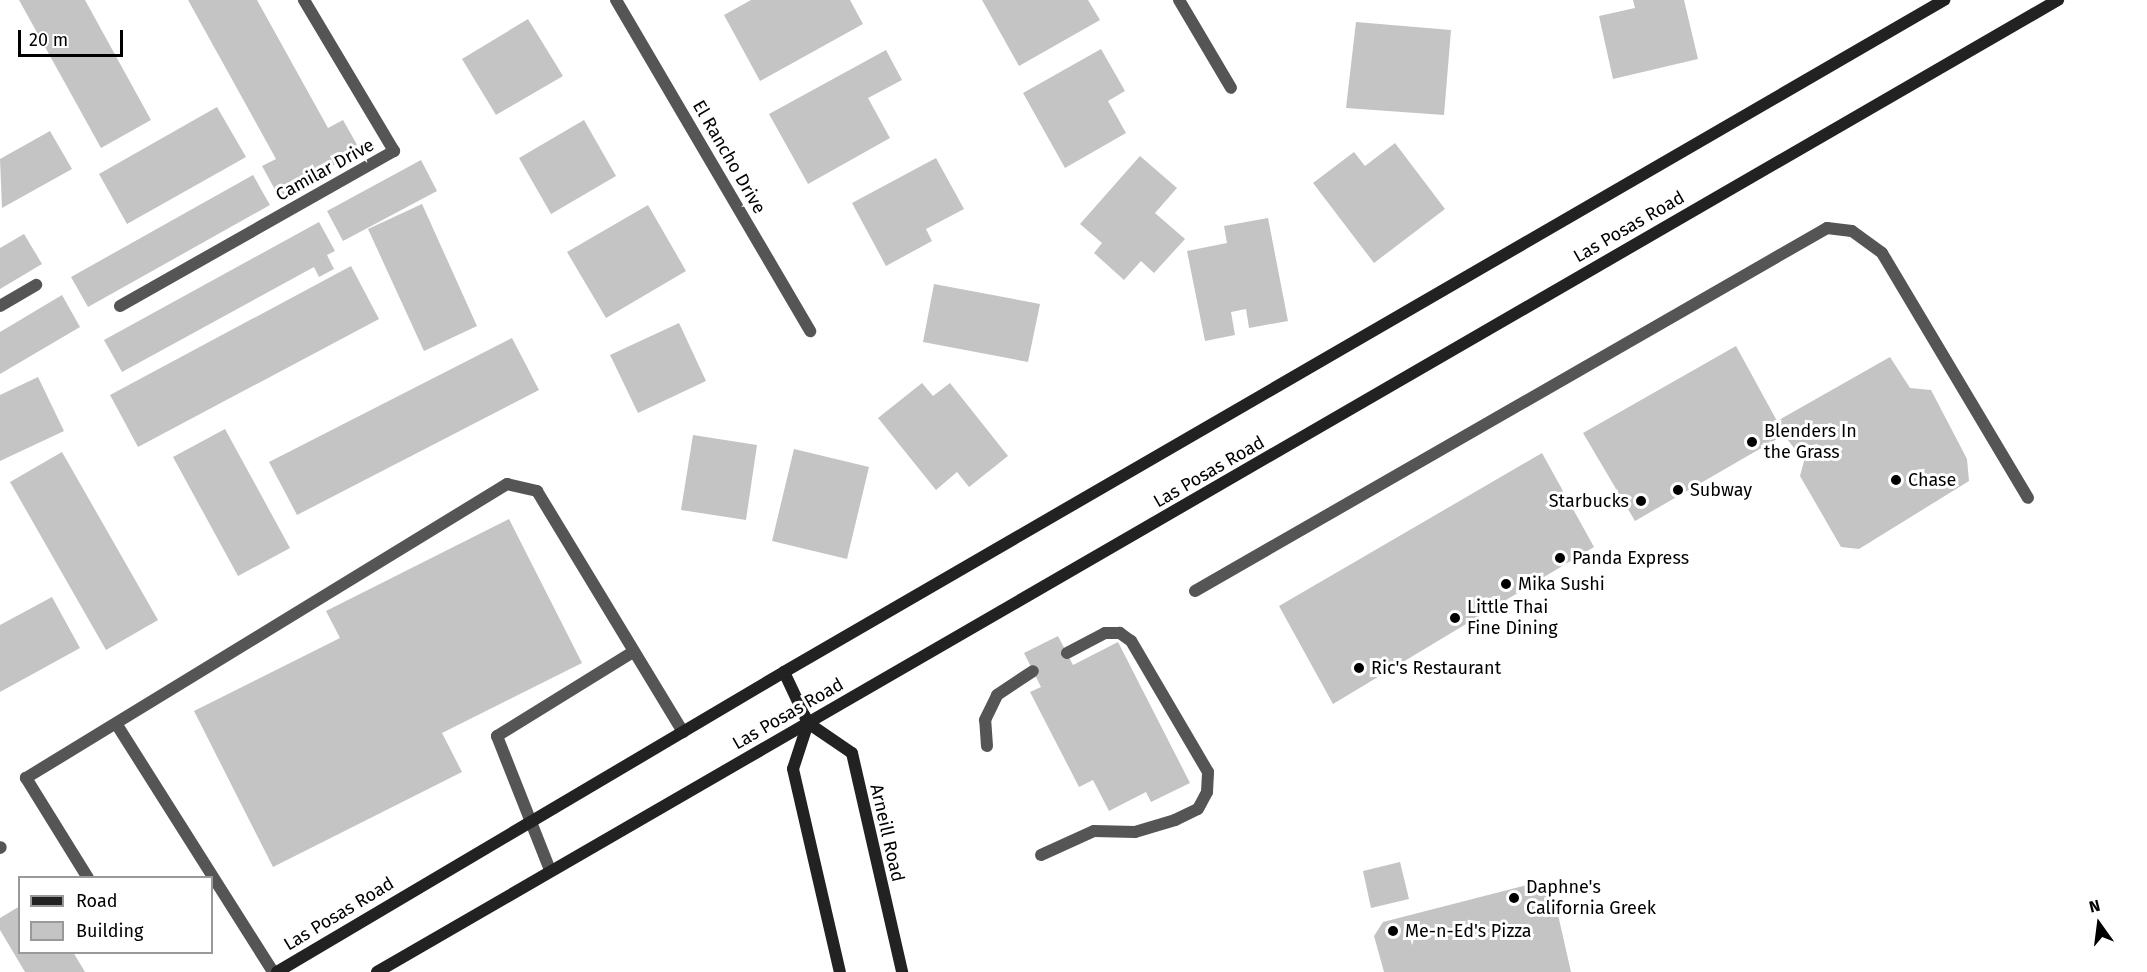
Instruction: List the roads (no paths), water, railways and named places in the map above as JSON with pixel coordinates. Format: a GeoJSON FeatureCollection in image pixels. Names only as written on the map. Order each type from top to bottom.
{"type":"FeatureCollection","features":[{"type":"Feature","properties":{"kind":"main road","name":"Las Posas Road"},"geometry":{"type":"LineString","coordinates":[[275,972],[531,819],[1944,0]]}},
{"type":"Feature","properties":{"kind":"main road","name":"Las Posas Road"},"geometry":{"type":"LineString","coordinates":[[377,972],[2044,4],[2058,0]]}},
{"type":"Feature","properties":{"kind":"main road"},"geometry":{"type":"LineString","coordinates":[[784,672],[808,723],[794,769],[840,972]]}},
{"type":"Feature","properties":{"kind":"main road","name":"Arneill Road"},"geometry":{"type":"LineString","coordinates":[[808,723],[852,753],[902,972]]}},
{"type":"Feature","properties":{"kind":"street","name":"Camilar Drive"},"geometry":{"type":"LineString","coordinates":[[120,306],[394,152],[304,0]]}},
{"type":"Feature","properties":{"kind":"street","name":"El Rancho Drive"},"geometry":{"type":"LineString","coordinates":[[616,0],[810,331]]}},
{"type":"Feature","properties":{"kind":"street"},"geometry":{"type":"LineString","coordinates":[[1179,0],[1231,88]]}},
{"type":"Feature","properties":{"kind":"street"},"geometry":{"type":"LineString","coordinates":[[1195,591],[1827,228],[1851,231],[1882,253],[2028,498]]}},
{"type":"Feature","properties":{"kind":"street"},"geometry":{"type":"LineString","coordinates":[[0,306],[36,285]]}},
{"type":"Feature","properties":{"kind":"street"},"geometry":{"type":"LineString","coordinates":[[87,876],[26,778],[117,725],[507,484],[537,491],[683,732]]}},
{"type":"Feature","properties":{"kind":"street"},"geometry":{"type":"LineString","coordinates":[[1041,855],[1094,831],[1135,832],[1175,820],[1198,809],[1207,792],[1208,772],[1131,641],[1120,633],[1105,633],[1067,653]]}},
{"type":"Feature","properties":{"kind":"street"},"geometry":{"type":"LineString","coordinates":[[550,870],[497,736],[633,652]]}},
{"type":"Feature","properties":{"kind":"street"},"geometry":{"type":"LineString","coordinates":[[987,746],[985,720],[997,695],[1033,671]]}},
{"type":"Feature","properties":{"kind":"street"},"geometry":{"type":"LineString","coordinates":[[117,725],[207,876]]}},
{"type":"Feature","properties":{"kind":"street"},"geometry":{"type":"LineString","coordinates":[[215,889],[275,972]]}},
{"type":"Feature","properties":{"kind":"place","name":"Blenders In the Grass"},"geometry":{"type":"Point","coordinates":[1752,442]}},
{"type":"Feature","properties":{"kind":"place","name":"Chase"},"geometry":{"type":"Point","coordinates":[1896,480]}},
{"type":"Feature","properties":{"kind":"place","name":"Subway"},"geometry":{"type":"Point","coordinates":[1678,490]}},
{"type":"Feature","properties":{"kind":"place","name":"Starbucks"},"geometry":{"type":"Point","coordinates":[1641,501]}},
{"type":"Feature","properties":{"kind":"place","name":"Panda Express"},"geometry":{"type":"Point","coordinates":[1560,558]}},
{"type":"Feature","properties":{"kind":"place","name":"Mika Sushi"},"geometry":{"type":"Point","coordinates":[1506,584]}},
{"type":"Feature","properties":{"kind":"place","name":"Little Thai Fine Dining"},"geometry":{"type":"Point","coordinates":[1455,618]}},
{"type":"Feature","properties":{"kind":"place","name":"Ric's Restaurant"},"geometry":{"type":"Point","coordinates":[1359,668]}},
{"type":"Feature","properties":{"kind":"place","name":"Daphne's California Greek"},"geometry":{"type":"Point","coordinates":[1514,898]}},
{"type":"Feature","properties":{"kind":"place","name":"Me-n-Ed's Pizza"},"geometry":{"type":"Point","coordinates":[1393,931]}}]}
